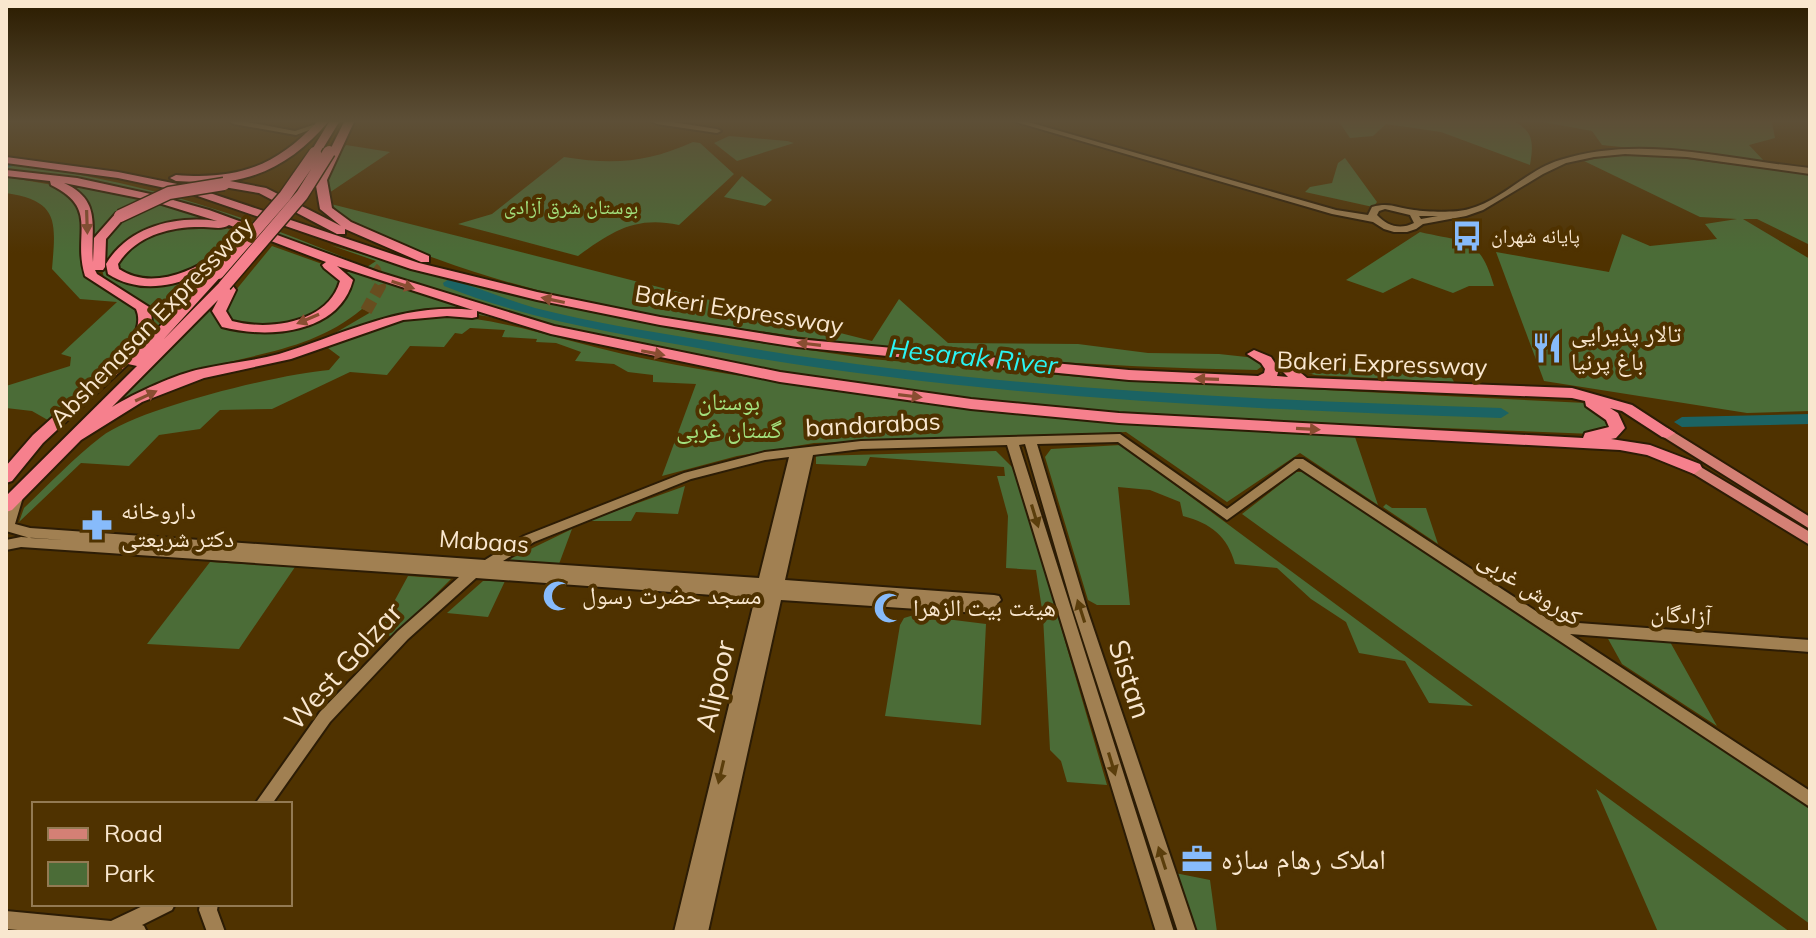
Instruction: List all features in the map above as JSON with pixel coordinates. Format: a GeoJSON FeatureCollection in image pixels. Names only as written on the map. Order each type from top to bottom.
{"type":"FeatureCollection","features":[{"type":"Feature","properties":{"kind":"highway","name":"Bakeri Expressway"},"geometry":{"type":"LineString","coordinates":[[45,166],[142,180],[222,199],[415,266],[646,319],[797,343],[1061,371],[1572,393],[1606,399],[1636,412],[1667,433]]}},
{"type":"Feature","properties":{"kind":"highway"},"geometry":{"type":"LineString","coordinates":[[108,166],[188,180],[220,179],[269,166]]}},
{"type":"Feature","properties":{"kind":"highway","name":"Abshenasan Expressway"},"geometry":{"type":"LineString","coordinates":[[6,506],[79,435],[222,279],[305,166]]}},
{"type":"Feature","properties":{"kind":"highway","name":"Abshenasan Expressway"},"geometry":{"type":"LineString","coordinates":[[6,480],[177,320],[252,255],[302,195],[320,166]]}},
{"type":"Feature","properties":{"kind":"highway"},"geometry":{"type":"LineString","coordinates":[[328,166],[321,180],[321,200],[326,209],[354,229],[482,281]]}},
{"type":"Feature","properties":{"kind":"highway"},"geometry":{"type":"LineString","coordinates":[[6,173],[53,183],[79,195],[86,207],[88,270],[95,281],[118,290]]}},
{"type":"Feature","properties":{"kind":"highway"},"geometry":{"type":"LineString","coordinates":[[6,173],[77,181],[205,212],[401,285],[551,330]]}},
{"type":"Feature","properties":{"kind":"highway"},"geometry":{"type":"LineString","coordinates":[[142,180],[203,200],[369,265]]}},
{"type":"Feature","properties":{"kind":"highway"},"geometry":{"type":"LineString","coordinates":[[6,480],[38,439],[138,343],[146,316],[135,301],[103,280],[98,259],[100,238],[120,216],[169,193],[224,184],[262,190],[364,240],[434,262]]}},
{"type":"Feature","properties":{"kind":"highway"},"geometry":{"type":"LineString","coordinates":[[252,255],[219,311],[222,320],[239,329],[260,331],[304,322],[338,302],[346,289],[347,280],[335,268],[278,241],[219,224],[182,224],[136,240],[114,258],[112,268],[119,276],[133,281],[175,278],[211,265],[238,244],[264,220]]}},
{"type":"Feature","properties":{"kind":"highway"},"geometry":{"type":"LineString","coordinates":[[79,435],[137,399],[195,375],[304,345],[366,311]]}},
{"type":"Feature","properties":{"kind":"highway"},"geometry":{"type":"LineString","coordinates":[[195,375],[286,356],[365,324],[417,312],[459,312],[780,377],[971,404],[1164,422],[1639,448],[1694,468]]}},
{"type":"Feature","properties":{"kind":"highway"},"geometry":{"type":"LineString","coordinates":[[1254,354],[1266,360],[1272,369],[1270,376],[1259,381]]}},
{"type":"Feature","properties":{"kind":"highway"},"geometry":{"type":"LineString","coordinates":[[1301,359],[1290,362],[1287,369],[1293,377],[1305,383]]}},
{"type":"Feature","properties":{"kind":"highway"},"geometry":{"type":"LineString","coordinates":[[1498,391],[1587,402],[1607,411],[1617,422],[1617,428],[1611,434],[1561,442]]}},
{"type":"Feature","properties":{"kind":"highway"},"geometry":{"type":"LineString","coordinates":[[1667,433],[1648,428],[1641,430],[1651,442],[1694,468]]}},
{"type":"Feature","properties":{"kind":"main road"},"geometry":{"type":"LineString","coordinates":[[1667,433],[1810,524]]}},
{"type":"Feature","properties":{"kind":"main road"},"geometry":{"type":"LineString","coordinates":[[1694,468],[1810,539]]}},
{"type":"Feature","properties":{"kind":"street"},"geometry":{"type":"LineString","coordinates":[[1175,166],[1322,208],[1373,215],[1398,230],[1412,229],[1419,222],[1492,206],[1555,166]]}},
{"type":"Feature","properties":{"kind":"street"},"geometry":{"type":"LineString","coordinates":[[1769,166],[1810,171]]}},
{"type":"Feature","properties":{"kind":"street"},"geometry":{"type":"LineString","coordinates":[[1373,215],[1385,206],[1413,213],[1466,213]]}},
{"type":"Feature","properties":{"kind":"street"},"geometry":{"type":"LineString","coordinates":[[1413,213],[1419,222]]}},
{"type":"Feature","properties":{"kind":"street","name":"bandarabas"},"geometry":{"type":"LineString","coordinates":[[473,573],[529,539],[646,490],[752,459],[802,450],[1012,441],[1127,440],[1227,515]]}},
{"type":"Feature","properties":{"kind":"street","name":"Sistan"},"geometry":{"type":"LineString","coordinates":[[1012,441],[1165,932]]}},
{"type":"Feature","properties":{"kind":"street","name":"Sistan"},"geometry":{"type":"LineString","coordinates":[[1030,441],[1080,609],[1187,932]]}},
{"type":"Feature","properties":{"kind":"street","name":"Alipoor"},"geometry":{"type":"LineString","coordinates":[[683,932],[802,450]]}},
{"type":"Feature","properties":{"kind":"street","name":"کوروش غربی"},"geometry":{"type":"LineString","coordinates":[[1227,515],[1299,462],[1810,800]]}},
{"type":"Feature","properties":{"kind":"street","name":"Mabaas"},"geometry":{"type":"LineString","coordinates":[[19,494],[8,527],[17,532],[486,564],[994,605]]}},
{"type":"Feature","properties":{"kind":"street","name":"Mabaas"},"geometry":{"type":"LineString","coordinates":[[6,545],[36,543],[473,573],[770,589]]}},
{"type":"Feature","properties":{"kind":"street","name":"West Golzar"},"geometry":{"type":"LineString","coordinates":[[264,802],[325,717],[403,635],[473,573]]}},
{"type":"Feature","properties":{"kind":"street","name":"Alipoor"},"geometry":{"type":"LineString","coordinates":[[699,932],[770,589]]}},
{"type":"Feature","properties":{"kind":"street","name":"آزادگان"},"geometry":{"type":"LineString","coordinates":[[1549,627],[1810,646]]}},
{"type":"Feature","properties":{"kind":"street"},"geometry":{"type":"LineString","coordinates":[[112,929],[162,906]]}},
{"type":"Feature","properties":{"kind":"street"},"geometry":{"type":"LineString","coordinates":[[210,906],[216,932]]}},
{"type":"Feature","properties":{"kind":"street"},"geometry":{"type":"LineString","coordinates":[[6,920],[138,932]]}},
{"type":"Feature","properties":{"kind":"green space"},"geometry":{"type":"Polygon","coordinates":[[[6,166],[18,166],[147,189],[278,231],[367,267],[376,261],[330,245],[462,283],[699,334],[871,359],[1104,379],[1586,403],[1615,427],[1593,434],[1238,420],[1072,410],[886,388],[723,361],[584,333],[389,277],[187,203],[108,183],[6,169],[6,166]]]}},
{"type":"Feature","properties":{"kind":"green space"},"geometry":{"type":"Polygon","coordinates":[[[330,166],[369,166],[323,197],[330,166]]]}},
{"type":"Feature","properties":{"kind":"green space","name":"بوستان شرق آزادی"},"geometry":{"type":"Polygon","coordinates":[[[553,166],[725,166],[734,174],[679,225],[637,224],[602,239],[578,256],[458,224],[492,214],[553,166]]]}},
{"type":"Feature","properties":{"kind":"green space"},"geometry":{"type":"Polygon","coordinates":[[[1337,166],[1351,166],[1377,202],[1373,207],[1305,192],[1310,187],[1332,183],[1337,166]]]}},
{"type":"Feature","properties":{"kind":"green space"},"geometry":{"type":"Polygon","coordinates":[[[1594,166],[1739,166],[1810,175],[1810,245],[1757,219],[1743,219],[1810,259],[1810,411],[1747,413],[1544,381],[1496,252],[1609,272],[1622,234],[1650,246],[1717,239],[1705,224],[1737,219],[1700,217],[1594,166]]]}},
{"type":"Feature","properties":{"kind":"green space"},"geometry":{"type":"Polygon","coordinates":[[[742,176],[772,200],[765,206],[724,197],[742,176]]]}},
{"type":"Feature","properties":{"kind":"green space"},"geometry":{"type":"Polygon","coordinates":[[[6,177],[53,185],[81,204],[86,275],[95,284],[126,301],[141,315],[134,345],[53,423],[32,411],[6,408],[6,386],[70,366],[71,357],[61,354],[117,302],[80,299],[52,269],[54,238],[50,216],[36,202],[6,193],[6,177]]]}},
{"type":"Feature","properties":{"kind":"green space"},"geometry":{"type":"Polygon","coordinates":[[[28,177],[149,199],[103,229],[94,275],[91,218],[81,196],[52,182],[28,177]]]}},
{"type":"Feature","properties":{"kind":"green space"},"geometry":{"type":"Polygon","coordinates":[[[151,200],[233,226],[189,222],[124,246],[112,276],[117,279],[161,282],[229,255],[130,360],[145,306],[104,278],[101,265],[106,232],[151,200]]]}},
{"type":"Feature","properties":{"kind":"green space"},"geometry":{"type":"Polygon","coordinates":[[[331,204],[872,341],[899,299],[948,343],[1078,344],[1148,353],[1219,354],[1256,358],[1265,364],[1257,370],[997,358],[803,337],[662,316],[548,293],[474,272],[380,238],[354,223],[331,204]]]}},
{"type":"Feature","properties":{"kind":"green space"},"geometry":{"type":"Polygon","coordinates":[[[212,224],[245,234],[218,258],[188,272],[156,277],[120,274],[116,260],[148,237],[212,224]]]}},
{"type":"Feature","properties":{"kind":"green space"},"geometry":{"type":"Polygon","coordinates":[[[1420,232],[1469,244],[1483,258],[1494,286],[1469,286],[1453,293],[1412,278],[1383,293],[1346,280],[1420,232]]]}},
{"type":"Feature","properties":{"kind":"green space"},"geometry":{"type":"Polygon","coordinates":[[[272,246],[325,265],[343,279],[328,308],[280,327],[240,327],[224,317],[227,301],[272,246]]]}},
{"type":"Feature","properties":{"kind":"green space"},"geometry":{"type":"Polygon","coordinates":[[[315,258],[506,321],[441,311],[414,313],[389,318],[279,355],[330,336],[371,312],[362,309],[310,340],[200,370],[111,411],[224,294],[223,325],[233,329],[257,333],[283,331],[316,318],[350,280],[344,271],[315,258]]]}},
{"type":"Feature","properties":{"kind":"green space","name":"بوستان گستان غربی"},"geometry":{"type":"Polygon","coordinates":[[[434,315],[482,320],[678,365],[917,402],[1135,424],[1355,437],[1378,505],[1300,453],[1227,502],[1126,432],[814,443],[737,456],[662,476],[696,384],[653,382],[653,375],[628,372],[614,364],[575,361],[581,352],[556,343],[502,337],[505,330],[470,328],[462,334],[455,333],[444,347],[410,346],[387,375],[350,372],[272,409],[220,410],[200,429],[159,435],[129,466],[81,463],[19,522],[24,508],[62,471],[101,437],[119,426],[210,394],[329,370],[340,357],[328,348],[380,327],[434,315]]]}},
{"type":"Feature","properties":{"kind":"green space"},"geometry":{"type":"Polygon","coordinates":[[[1303,362],[1362,370],[1433,368],[1430,373],[1407,373],[1409,376],[1452,378],[1454,382],[1315,375],[1293,369],[1303,362]]]}},
{"type":"Feature","properties":{"kind":"green space"},"geometry":{"type":"Polygon","coordinates":[[[1121,445],[1473,706],[1429,703],[1405,661],[1359,653],[1346,622],[1311,599],[1277,568],[1235,564],[1228,546],[1217,532],[1183,516],[1180,502],[1150,490],[1118,487],[1130,605],[1097,605],[1088,600],[1045,457],[1051,449],[1121,445]]]}},
{"type":"Feature","properties":{"kind":"green space"},"geometry":{"type":"Polygon","coordinates":[[[996,451],[1015,470],[1107,785],[1067,782],[1061,761],[1050,750],[1043,616],[1036,570],[1006,568],[1008,516],[997,476],[1005,476],[1004,467],[870,457],[866,466],[816,464],[816,456],[996,451]]]}},
{"type":"Feature","properties":{"kind":"green space"},"geometry":{"type":"Polygon","coordinates":[[[1296,472],[1306,472],[1810,808],[1810,924],[1242,514],[1296,472]]]}},
{"type":"Feature","properties":{"kind":"green space"},"geometry":{"type":"Polygon","coordinates":[[[685,486],[678,514],[636,512],[631,521],[588,521],[685,486]]]}},
{"type":"Feature","properties":{"kind":"green space"},"geometry":{"type":"Polygon","coordinates":[[[1386,504],[1392,508],[1426,508],[1438,544],[1383,507],[1386,504]]]}},
{"type":"Feature","properties":{"kind":"green space"},"geometry":{"type":"Polygon","coordinates":[[[572,529],[559,564],[509,561],[512,558],[572,529]]]}},
{"type":"Feature","properties":{"kind":"green space"},"geometry":{"type":"Polygon","coordinates":[[[210,562],[295,567],[239,649],[147,644],[210,562]]]}},
{"type":"Feature","properties":{"kind":"green space"},"geometry":{"type":"Polygon","coordinates":[[[408,576],[451,579],[394,636],[376,635],[408,576]]]}},
{"type":"Feature","properties":{"kind":"green space"},"geometry":{"type":"Polygon","coordinates":[[[483,581],[505,581],[488,617],[447,613],[483,581]]]}},
{"type":"Feature","properties":{"kind":"green space"},"geometry":{"type":"Polygon","coordinates":[[[914,615],[986,624],[981,725],[885,716],[900,625],[904,618],[914,615]]]}},
{"type":"Feature","properties":{"kind":"green space"},"geometry":{"type":"Polygon","coordinates":[[[1616,635],[1669,640],[1717,726],[1622,664],[1607,637],[1616,635]]]}},
{"type":"Feature","properties":{"kind":"green space"},"geometry":{"type":"Polygon","coordinates":[[[1596,789],[1790,932],[1658,932],[1596,789]]]}},
{"type":"Feature","properties":{"kind":"green space"},"geometry":{"type":"Polygon","coordinates":[[[1175,873],[1210,880],[1217,932],[1195,932],[1175,873]]]}},
{"type":"Feature","properties":{"kind":"waterway","name":"Hesarak River"},"geometry":{"type":"LineString","coordinates":[[449,283],[504,303],[590,324],[779,358],[881,372],[984,384],[1190,400],[1501,413]]}},
{"type":"Feature","properties":{"kind":"waterway","name":"Hesarak River"},"geometry":{"type":"LineString","coordinates":[[1682,422],[1810,419]]}},
{"type":"Feature","properties":{"kind":"tunnel"},"geometry":{"type":"LineString","coordinates":[[366,311],[380,286],[375,270],[369,265]]}},
{"type":"Feature","properties":{"kind":"place","name":"پایانه شهران"},"geometry":{"type":"Point","coordinates":[1467,236]}},
{"type":"Feature","properties":{"kind":"place","name":"تالار پذیرایی باغ پرنیا"},"geometry":{"type":"Point","coordinates":[1547,348]}},
{"type":"Feature","properties":{"kind":"place","name":"داروخانه دکتر شریعتی"},"geometry":{"type":"Point","coordinates":[97,525]}},
{"type":"Feature","properties":{"kind":"place","name":"مسجد حضرت رسول"},"geometry":{"type":"Point","coordinates":[558,596]}},
{"type":"Feature","properties":{"kind":"place","name":"هیئت بیت الزهرا"},"geometry":{"type":"Point","coordinates":[889,608]}},
{"type":"Feature","properties":{"kind":"place","name":"املاک رهام سازه"},"geometry":{"type":"Point","coordinates":[1197,859]}}]}
